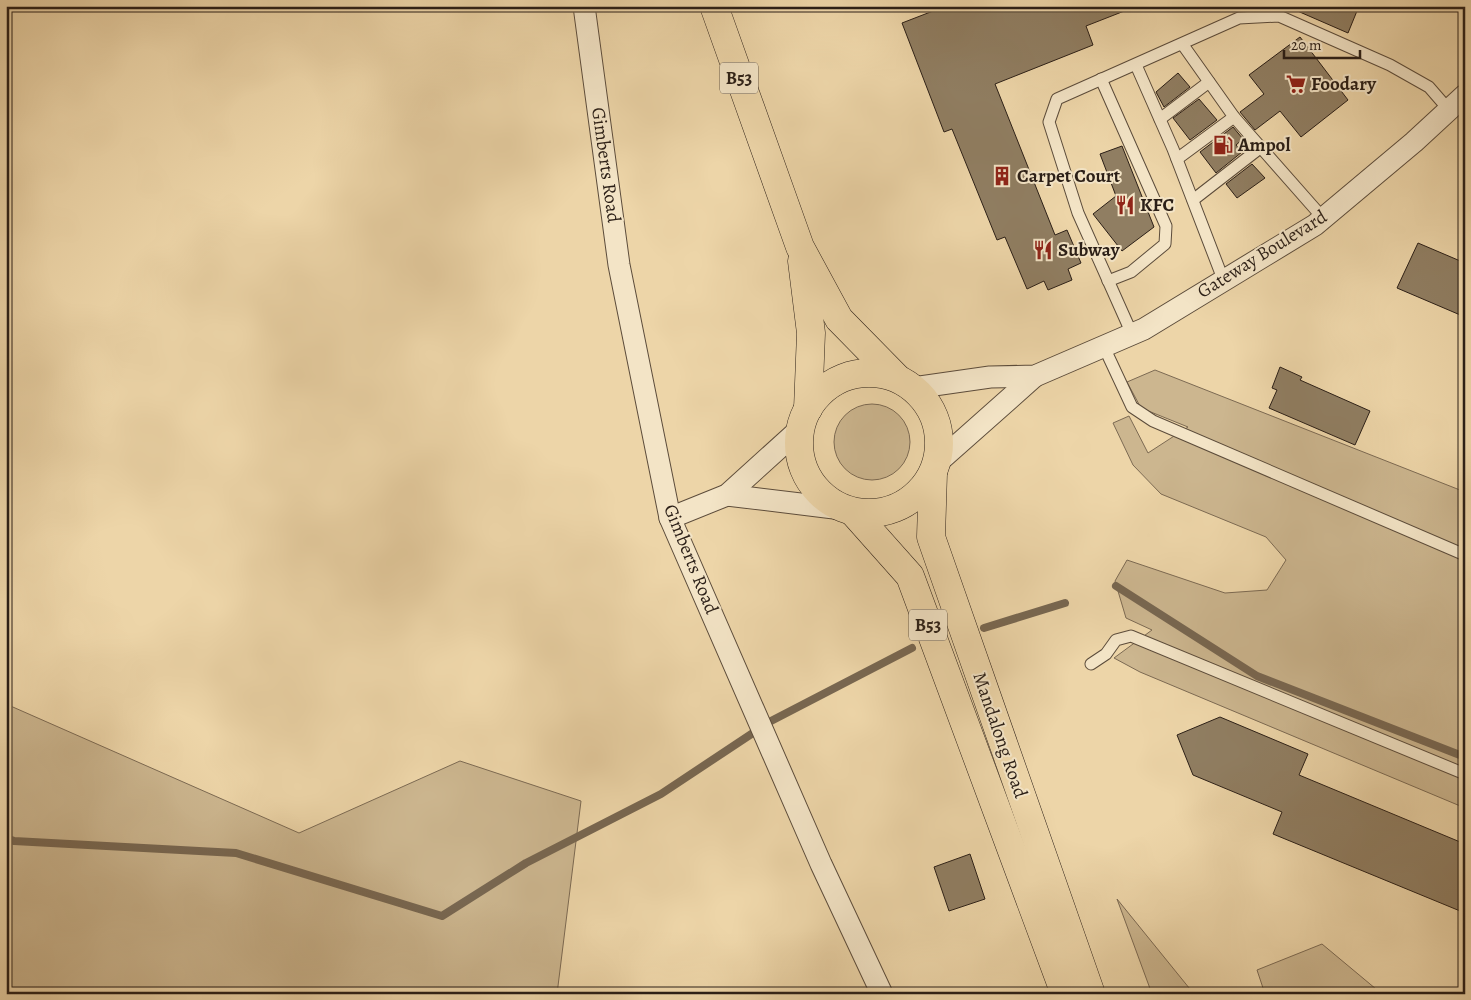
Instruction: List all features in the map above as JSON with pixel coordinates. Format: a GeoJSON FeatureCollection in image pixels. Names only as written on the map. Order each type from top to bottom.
{"type":"FeatureCollection","features":[{"type":"Feature","properties":{"kind":"main road","name":"B53"},"geometry":{"type":"LineString","coordinates":[[714,6],[800,247],[839,319],[927,403],[935,419],[940,439],[935,468],[918,495],[906,504],[892,510],[876,514],[848,511],[826,499],[813,486],[802,465],[799,444],[804,419],[811,333],[800,247]]}},
{"type":"Feature","properties":{"kind":"main road"},"geometry":{"type":"LineString","coordinates":[[804,419],[818,394],[831,384],[849,376],[880,373],[905,383]]}},
{"type":"Feature","properties":{"kind":"main road","name":"Mandalong Road"},"geometry":{"type":"LineString","coordinates":[[935,468],[931,537],[1091,994]]}},
{"type":"Feature","properties":{"kind":"main road","name":"Mandalong Road"},"geometry":{"type":"LineString","coordinates":[[848,511],[910,576],[1065,994]]}},
{"type":"Feature","properties":{"kind":"street","name":"Gimberts Road"},"geometry":{"type":"LineString","coordinates":[[584,6],[619,265],[670,518],[821,864],[882,994]]}},
{"type":"Feature","properties":{"kind":"street","name":"Gateway Boulevard"},"geometry":{"type":"LineString","coordinates":[[935,468],[1035,376],[1144,329],[1323,218],[1465,95]]}},
{"type":"Feature","properties":{"kind":"street","name":"Gateway Boulevard"},"geometry":{"type":"LineString","coordinates":[[905,383],[1035,376]]}},
{"type":"Feature","properties":{"kind":"street"},"geometry":{"type":"LineString","coordinates":[[670,518],[727,495],[804,419]]}},
{"type":"Feature","properties":{"kind":"street"},"geometry":{"type":"LineString","coordinates":[[727,495],[848,511]]}},
{"type":"Feature","properties":{"kind":"lane"},"geometry":{"type":"LineString","coordinates":[[1132,334],[1078,213],[1048,122],[1057,99],[1183,45],[1239,18],[1279,16],[1390,65],[1429,88],[1449,110]]}},
{"type":"Feature","properties":{"kind":"lane"},"geometry":{"type":"LineString","coordinates":[[1183,45],[1234,117],[1323,218]]}},
{"type":"Feature","properties":{"kind":"lane"},"geometry":{"type":"LineString","coordinates":[[1136,65],[1177,159],[1223,279]]}},
{"type":"Feature","properties":{"kind":"lane"},"geometry":{"type":"LineString","coordinates":[[1101,79],[1166,226],[1165,244],[1131,272],[1108,281]]}},
{"type":"Feature","properties":{"kind":"lane"},"geometry":{"type":"LineString","coordinates":[[1160,119],[1209,82]]}},
{"type":"Feature","properties":{"kind":"lane"},"geometry":{"type":"LineString","coordinates":[[1177,159],[1234,117]]}},
{"type":"Feature","properties":{"kind":"lane"},"geometry":{"type":"LineString","coordinates":[[1193,200],[1260,148]]}},
{"type":"Feature","properties":{"kind":"lane"},"geometry":{"type":"LineString","coordinates":[[1104,347],[1132,407],[1153,421],[1465,554]]}},
{"type":"Feature","properties":{"kind":"lane"},"geometry":{"type":"LineString","coordinates":[[1090,664],[1106,654],[1116,640],[1131,636],[1465,774]]}},
{"type":"Feature","properties":{"kind":"shaded area"},"geometry":{"type":"Polygon","coordinates":[[[1155,370],[1465,492],[1465,808],[1140,672],[1114,658],[1152,630],[1126,618],[1115,581],[1127,560],[1225,593],[1267,590],[1286,560],[1266,537],[1161,494],[1133,465],[1113,423],[1129,416],[1148,453],[1188,427],[1141,408],[1127,382],[1155,370]]]}},
{"type":"Feature","properties":{"kind":"shaded area"},"geometry":{"type":"Polygon","coordinates":[[[865,404],[879,404],[893,410],[904,421],[910,435],[907,457],[899,469],[879,480],[865,480],[851,474],[840,463],[834,449],[834,435],[840,421],[851,410],[865,404]]]}},
{"type":"Feature","properties":{"kind":"shaded area"},"geometry":{"type":"Polygon","coordinates":[[[6,704],[299,833],[460,761],[581,801],[557,994],[6,994],[6,704]]]}},
{"type":"Feature","properties":{"kind":"shaded area"},"geometry":{"type":"Polygon","coordinates":[[[1117,899],[1194,994],[1152,994],[1117,899]]]}},
{"type":"Feature","properties":{"kind":"shaded area"},"geometry":{"type":"Polygon","coordinates":[[[1322,944],[1382,994],[1265,994],[1257,970],[1322,944]]]}},
{"type":"Feature","properties":{"kind":"building"},"geometry":{"type":"Polygon","coordinates":[[[946,6],[1132,6],[1132,8],[1086,26],[1093,45],[995,84],[1055,235],[1067,230],[1081,263],[1068,269],[1072,280],[1048,290],[1044,281],[1027,289],[1005,237],[997,240],[952,129],[944,132],[902,23],[946,6]]]}},
{"type":"Feature","properties":{"kind":"building"},"geometry":{"type":"Polygon","coordinates":[[[1286,6],[1359,6],[1348,33],[1286,6]]]}},
{"type":"Feature","properties":{"kind":"building","name":"Foodary"},"geometry":{"type":"Polygon","coordinates":[[[1300,37],[1348,100],[1301,137],[1280,111],[1255,130],[1240,112],[1264,94],[1249,75],[1300,37]]]}},
{"type":"Feature","properties":{"kind":"building"},"geometry":{"type":"Polygon","coordinates":[[[1178,73],[1190,87],[1164,107],[1156,92],[1178,73]]]}},
{"type":"Feature","properties":{"kind":"building"},"geometry":{"type":"Polygon","coordinates":[[[1199,99],[1217,120],[1190,140],[1173,118],[1199,99]]]}},
{"type":"Feature","properties":{"kind":"building"},"geometry":{"type":"Polygon","coordinates":[[[1233,127],[1243,139],[1236,145],[1242,152],[1216,173],[1200,152],[1233,127]]]}},
{"type":"Feature","properties":{"kind":"building","name":"KFC"},"geometry":{"type":"Polygon","coordinates":[[[1122,146],[1154,227],[1122,251],[1093,214],[1116,196],[1100,154],[1122,146]]]}},
{"type":"Feature","properties":{"kind":"building"},"geometry":{"type":"Polygon","coordinates":[[[1252,164],[1265,178],[1237,198],[1226,184],[1252,164]]]}},
{"type":"Feature","properties":{"kind":"building"},"geometry":{"type":"Polygon","coordinates":[[[1418,243],[1465,263],[1465,317],[1397,288],[1418,243]]]}},
{"type":"Feature","properties":{"kind":"building"},"geometry":{"type":"Polygon","coordinates":[[[1280,367],[1302,377],[1300,380],[1370,411],[1355,445],[1269,408],[1277,390],[1272,388],[1280,367]]]}},
{"type":"Feature","properties":{"kind":"building"},"geometry":{"type":"Polygon","coordinates":[[[1220,717],[1308,754],[1299,775],[1465,844],[1465,913],[1273,834],[1282,812],[1193,775],[1177,735],[1220,717]]]}},
{"type":"Feature","properties":{"kind":"building"},"geometry":{"type":"Polygon","coordinates":[[[970,854],[985,899],[949,911],[934,867],[970,854]]]}},
{"type":"Feature","properties":{"kind":"waterway"},"geometry":{"type":"LineString","coordinates":[[1116,586],[1257,676],[1465,757]]}},
{"type":"Feature","properties":{"kind":"waterway"},"geometry":{"type":"LineString","coordinates":[[984,628],[1065,603]]}},
{"type":"Feature","properties":{"kind":"waterway"},"geometry":{"type":"LineString","coordinates":[[6,838],[14,841],[236,853],[442,916],[526,863],[661,794],[771,721],[912,648]]}},
{"type":"Feature","properties":{"kind":"place","name":"Foodary"},"geometry":{"type":"Point","coordinates":[1296,84]}},
{"type":"Feature","properties":{"kind":"place","name":"Ampol"},"geometry":{"type":"Point","coordinates":[1223,145]}},
{"type":"Feature","properties":{"kind":"place","name":"Carpet Court"},"geometry":{"type":"Point","coordinates":[1002,176]}},
{"type":"Feature","properties":{"kind":"place","name":"KFC"},"geometry":{"type":"Point","coordinates":[1125,205]}},
{"type":"Feature","properties":{"kind":"place","name":"Subway"},"geometry":{"type":"Point","coordinates":[1043,250]}}]}
